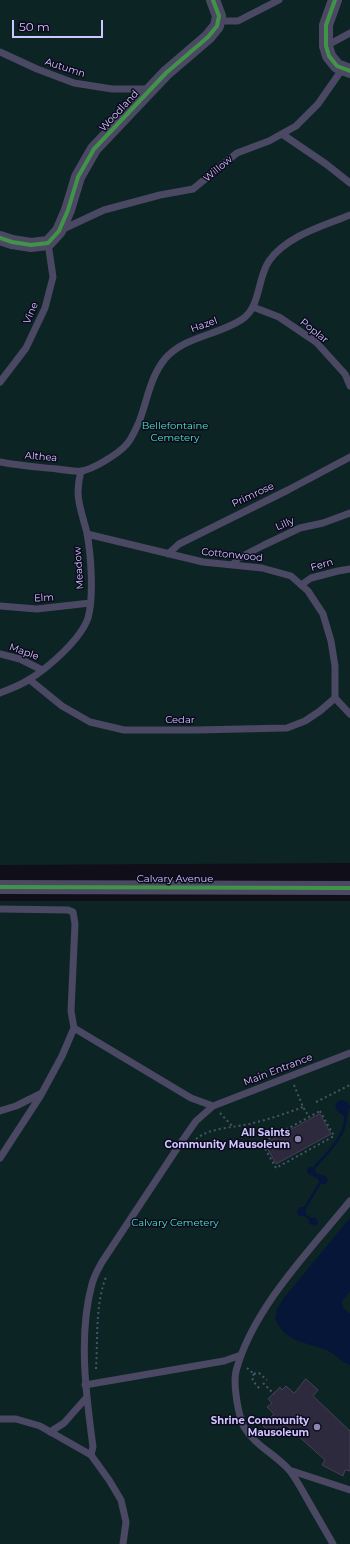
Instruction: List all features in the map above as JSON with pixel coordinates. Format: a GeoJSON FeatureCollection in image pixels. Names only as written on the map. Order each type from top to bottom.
{"type":"FeatureCollection","features":[{"type":"Feature","properties":{"kind":"street"},"geometry":{"type":"LineString","coordinates":[[213,0],[220,16],[218,21]]}},
{"type":"Feature","properties":{"kind":"street"},"geometry":{"type":"LineString","coordinates":[[335,0],[326,25],[326,46],[329,56],[337,66],[346,70]]}},
{"type":"Feature","properties":{"kind":"street","name":"Woodland"},"geometry":{"type":"LineString","coordinates":[[48,243],[59,231],[68,210],[78,177],[94,149],[166,73],[208,37],[217,26],[218,21]]}},
{"type":"Feature","properties":{"kind":"street"},"geometry":{"type":"LineString","coordinates":[[0,238],[12,242],[31,245],[48,243]]}},
{"type":"Feature","properties":{"kind":"street","name":"Calvary Avenue"},"geometry":{"type":"LineString","coordinates":[[0,886],[350,888]]}},
{"type":"Feature","properties":{"kind":"lane"},"geometry":{"type":"LineString","coordinates":[[218,21],[238,20],[279,0]]}},
{"type":"Feature","properties":{"kind":"lane"},"geometry":{"type":"LineString","coordinates":[[326,46],[350,33]]}},
{"type":"Feature","properties":{"kind":"lane","name":"Autumn"},"geometry":{"type":"LineString","coordinates":[[0,52],[37,69],[74,83],[112,89],[151,89]]}},
{"type":"Feature","properties":{"kind":"lane","name":"Willow"},"geometry":{"type":"LineString","coordinates":[[59,231],[104,210],[160,195],[192,190],[237,153],[269,141],[296,126],[318,104],[346,70]]}},
{"type":"Feature","properties":{"kind":"lane"},"geometry":{"type":"LineString","coordinates":[[282,134],[326,164],[350,183]]}},
{"type":"Feature","properties":{"kind":"lane","name":"Hazel"},"geometry":{"type":"LineString","coordinates":[[81,471],[92,468],[126,445],[134,433],[140,419],[149,388],[164,361],[175,350],[188,341],[219,331],[243,320],[253,307],[267,265],[279,249],[292,240],[350,215]]}},
{"type":"Feature","properties":{"kind":"lane","name":"Vine"},"geometry":{"type":"LineString","coordinates":[[0,382],[26,348],[45,308],[53,277],[48,243]]}},
{"type":"Feature","properties":{"kind":"lane","name":"Poplar"},"geometry":{"type":"LineString","coordinates":[[253,307],[279,317],[316,342],[345,374],[350,386]]}},
{"type":"Feature","properties":{"kind":"lane","name":"Primrose"},"geometry":{"type":"LineString","coordinates":[[168,554],[179,544],[288,490],[350,457]]}},
{"type":"Feature","properties":{"kind":"lane","name":"Althea"},"geometry":{"type":"LineString","coordinates":[[0,462],[12,465],[81,471]]}},
{"type":"Feature","properties":{"kind":"lane","name":"Meadow"},"geometry":{"type":"LineString","coordinates":[[0,693],[30,680],[54,660],[77,637],[87,618],[92,588],[87,534],[78,504],[78,485],[81,471]]}},
{"type":"Feature","properties":{"kind":"lane","name":"Lilly"},"geometry":{"type":"LineString","coordinates":[[233,565],[237,559],[300,528],[323,523],[350,513]]}},
{"type":"Feature","properties":{"kind":"lane","name":"Cottonwood"},"geometry":{"type":"LineString","coordinates":[[87,534],[203,562],[262,568],[291,576],[308,591],[323,614],[331,641],[335,666],[334,698]]}},
{"type":"Feature","properties":{"kind":"lane","name":"Fern"},"geometry":{"type":"LineString","coordinates":[[301,585],[311,578],[338,570],[350,569]]}},
{"type":"Feature","properties":{"kind":"lane","name":"Elm"},"geometry":{"type":"LineString","coordinates":[[0,606],[37,609],[90,604]]}},
{"type":"Feature","properties":{"kind":"lane","name":"Maple"},"geometry":{"type":"LineString","coordinates":[[0,654],[20,659],[42,670]]}},
{"type":"Feature","properties":{"kind":"lane","name":"Cedar"},"geometry":{"type":"LineString","coordinates":[[30,680],[62,706],[90,722],[124,730],[287,728],[310,718],[334,698]]}},
{"type":"Feature","properties":{"kind":"lane"},"geometry":{"type":"LineString","coordinates":[[334,698],[350,714]]}},
{"type":"Feature","properties":{"kind":"lane"},"geometry":{"type":"LineString","coordinates":[[0,909],[58,910],[73,912],[75,924],[71,1011],[74,1028],[57,1067],[0,1158]]}},
{"type":"Feature","properties":{"kind":"lane"},"geometry":{"type":"LineString","coordinates":[[74,1028],[191,1098],[213,1106],[196,1121],[189,1131],[102,1262],[92,1283],[86,1309],[85,1385],[93,1447],[91,1455]]}},
{"type":"Feature","properties":{"kind":"lane","name":"Main Entrance"},"geometry":{"type":"LineString","coordinates":[[213,1106],[350,1054]]}},
{"type":"Feature","properties":{"kind":"lane"},"geometry":{"type":"LineString","coordinates":[[0,1111],[16,1106],[42,1093]]}},
{"type":"Feature","properties":{"kind":"lane"},"geometry":{"type":"LineString","coordinates":[[333,1544],[289,1470],[264,1448],[244,1427],[238,1407],[236,1372],[241,1355],[253,1329],[276,1291],[350,1201]]}},
{"type":"Feature","properties":{"kind":"lane"},"geometry":{"type":"LineString","coordinates":[[85,1385],[224,1361],[241,1355]]}},
{"type":"Feature","properties":{"kind":"lane"},"geometry":{"type":"LineString","coordinates":[[50,1432],[64,1423],[87,1397]]}},
{"type":"Feature","properties":{"kind":"lane"},"geometry":{"type":"LineString","coordinates":[[0,1419],[16,1419],[40,1426],[91,1455],[109,1480],[120,1500],[126,1522],[123,1544]]}},
{"type":"Feature","properties":{"kind":"lane"},"geometry":{"type":"LineString","coordinates":[[289,1470],[350,1490]]}},
{"type":"Feature","properties":{"kind":"path"},"geometry":{"type":"LineString","coordinates":[[290,1076],[303,1107],[309,1117]]}},
{"type":"Feature","properties":{"kind":"path"},"geometry":{"type":"LineString","coordinates":[[316,1102],[350,1085]]}},
{"type":"Feature","properties":{"kind":"path"},"geometry":{"type":"LineString","coordinates":[[213,1106],[233,1127]]}},
{"type":"Feature","properties":{"kind":"path"},"geometry":{"type":"LineString","coordinates":[[192,1143],[205,1133],[252,1124],[303,1107]]}},
{"type":"Feature","properties":{"kind":"path"},"geometry":{"type":"LineString","coordinates":[[320,1111],[334,1136],[276,1168],[263,1145],[265,1141],[309,1117],[320,1111]]}},
{"type":"Feature","properties":{"kind":"path"},"geometry":{"type":"LineString","coordinates":[[95,1383],[99,1304],[102,1289],[109,1271]]}},
{"type":"Feature","properties":{"kind":"path"},"geometry":{"type":"LineString","coordinates":[[259,1388],[252,1381],[254,1374],[256,1372],[259,1373],[266,1380]]}},
{"type":"Feature","properties":{"kind":"path"},"geometry":{"type":"LineString","coordinates":[[264,1384],[274,1394]]}},
{"type":"Feature","properties":{"kind":"green space","name":"Bellefontaine Cemetery"},"geometry":{"type":"Polygon","coordinates":[[[0,0],[350,0],[350,863],[0,865],[0,0]]]}},
{"type":"Feature","properties":{"kind":"green space","name":"Calvary Cemetery"},"geometry":{"type":"Polygon","coordinates":[[[0,901],[350,901],[350,1544],[0,1544],[0,901]]]}},
{"type":"Feature","properties":{"kind":"water"},"geometry":{"type":"Polygon","coordinates":[[[342,1100],[348,1102],[350,1107],[348,1112],[349,1115],[347,1115],[341,1138],[315,1169],[316,1173],[327,1177],[328,1181],[325,1184],[321,1184],[306,1209],[306,1214],[311,1218],[315,1217],[318,1220],[318,1224],[315,1226],[309,1224],[309,1220],[304,1216],[297,1214],[297,1210],[300,1207],[304,1207],[319,1182],[318,1179],[307,1173],[307,1170],[309,1167],[313,1167],[328,1150],[338,1137],[341,1130],[344,1116],[337,1111],[335,1106],[338,1101],[342,1100]]]}},
{"type":"Feature","properties":{"kind":"water"},"geometry":{"type":"Polygon","coordinates":[[[350,1218],[350,1291],[342,1302],[343,1308],[350,1314],[350,1365],[326,1350],[302,1342],[286,1334],[275,1319],[277,1309],[283,1299],[350,1218]]]}},
{"type":"Feature","properties":{"kind":"building","name":"All Saints Community Mausoleum"},"geometry":{"type":"Polygon","coordinates":[[[320,1114],[331,1134],[276,1164],[265,1144],[320,1114]]]}},
{"type":"Feature","properties":{"kind":"building","name":"Shrine Community Mausoleum"},"geometry":{"type":"Polygon","coordinates":[[[306,1379],[318,1390],[313,1396],[350,1431],[350,1471],[345,1470],[343,1476],[322,1465],[325,1460],[286,1425],[275,1437],[263,1426],[274,1414],[267,1407],[272,1403],[268,1399],[280,1387],[282,1390],[286,1386],[294,1393],[306,1379]]]}},
{"type":"Feature","properties":{"kind":"cycle path"},"geometry":{"type":"LineString","coordinates":[[0,238],[12,242],[31,245],[48,243],[59,231],[68,210],[78,177],[94,149],[166,73],[208,37],[217,26],[219,16],[213,0]]}},
{"type":"Feature","properties":{"kind":"cycle path"},"geometry":{"type":"LineString","coordinates":[[335,0],[326,25],[326,46],[329,56],[337,66],[350,71]]}},
{"type":"Feature","properties":{"kind":"cycle path"},"geometry":{"type":"LineString","coordinates":[[0,887],[350,888]]}},
{"type":"Feature","properties":{"kind":"place","name":"All Saints Community Mausoleum"},"geometry":{"type":"Point","coordinates":[298,1139]}},
{"type":"Feature","properties":{"kind":"place","name":"Shrine Community Mausoleum"},"geometry":{"type":"Point","coordinates":[317,1427]}}]}
